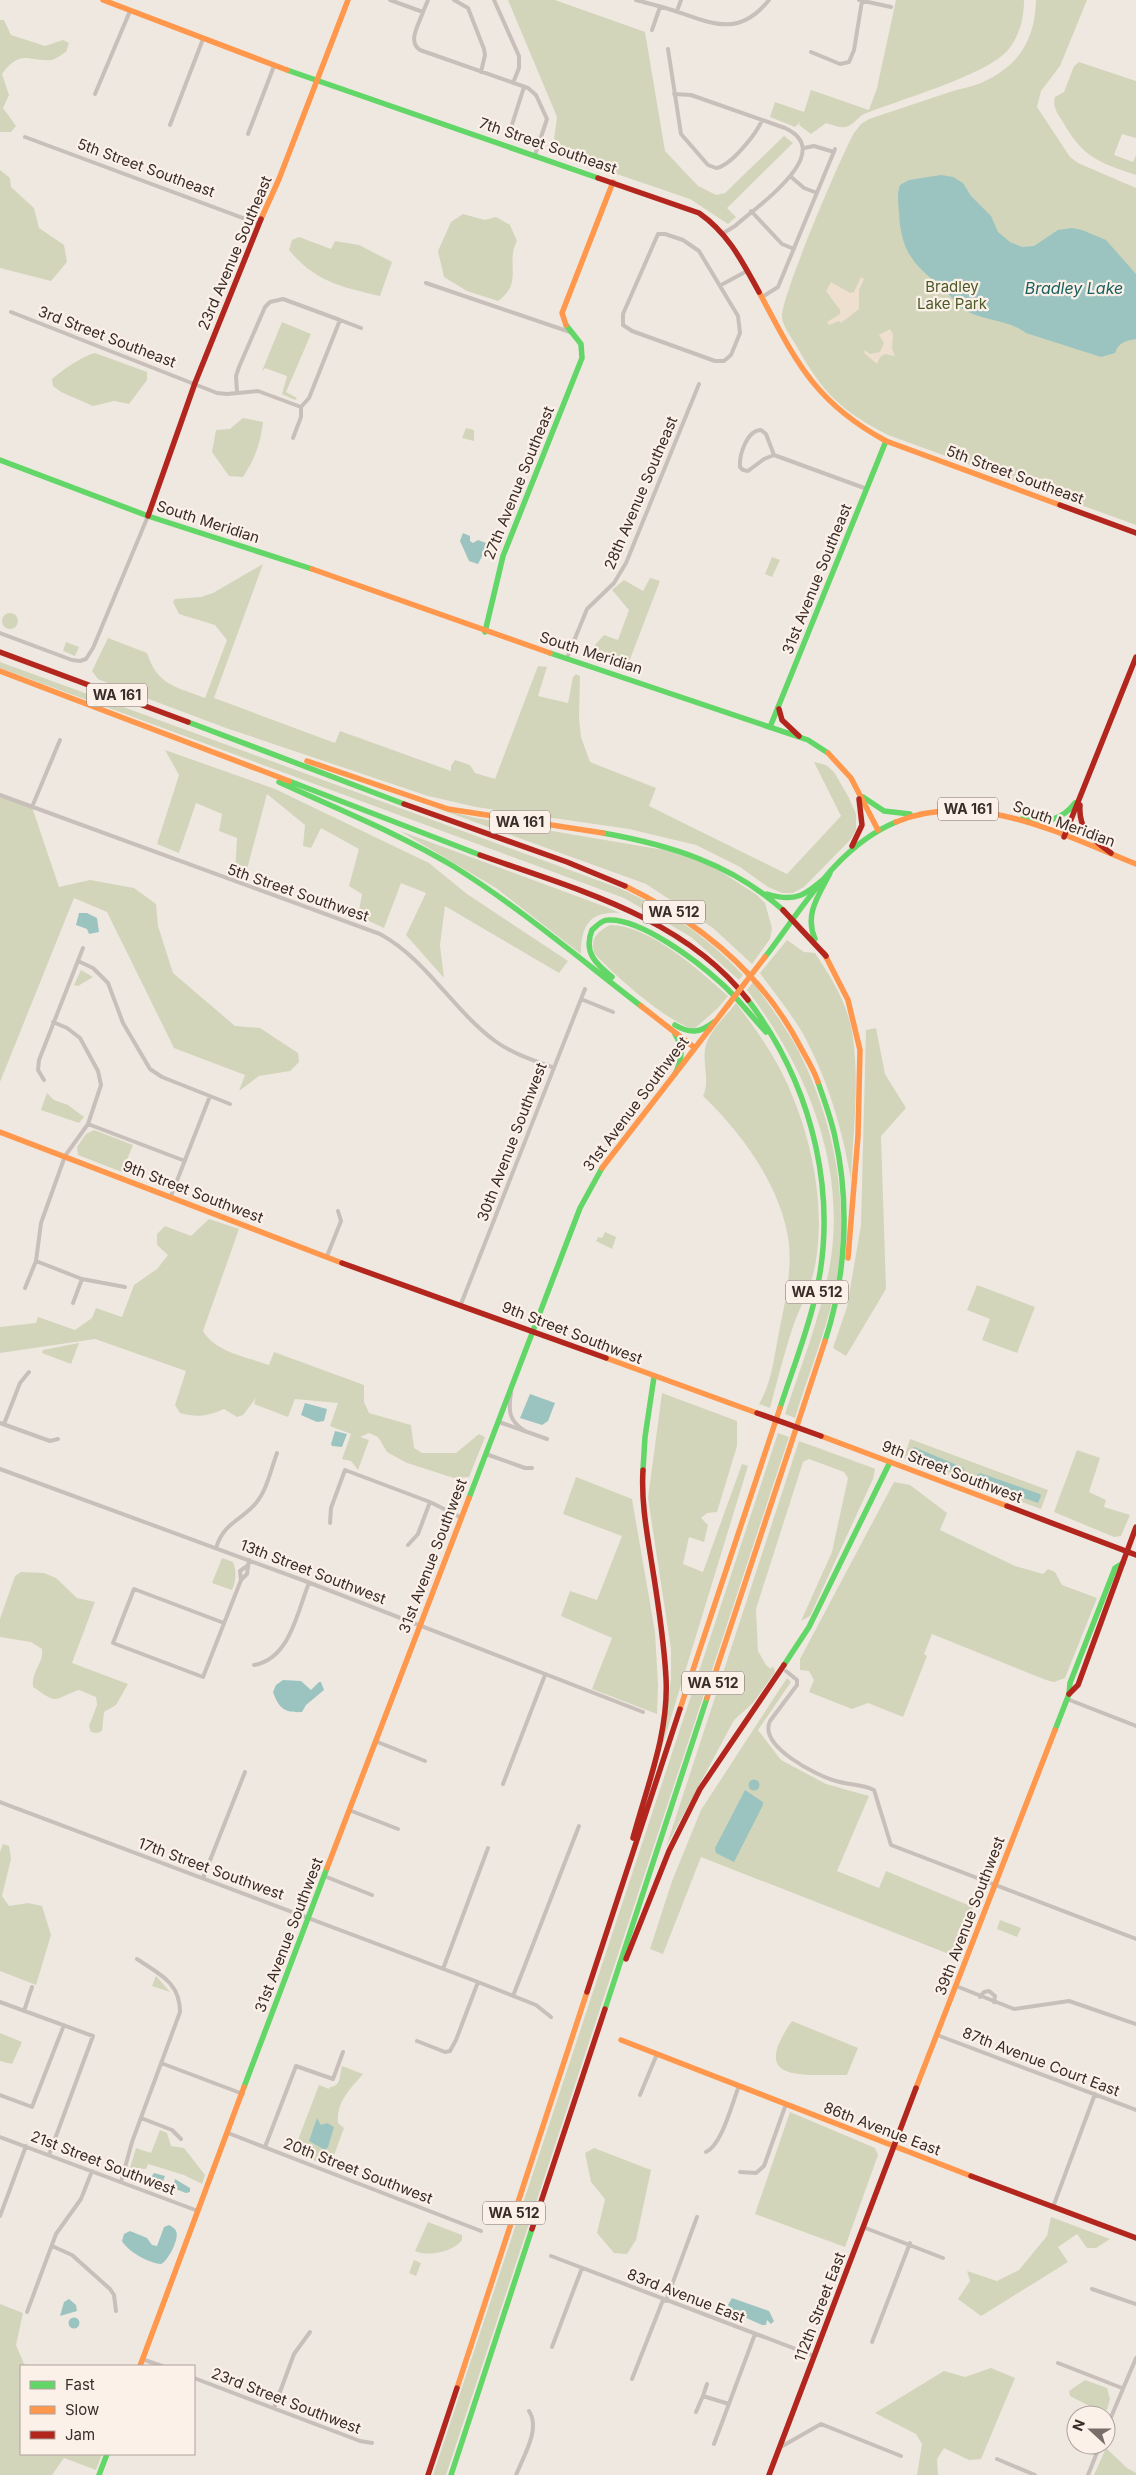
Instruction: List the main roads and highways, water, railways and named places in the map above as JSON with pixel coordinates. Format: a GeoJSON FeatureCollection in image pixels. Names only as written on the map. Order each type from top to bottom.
{"type":"FeatureCollection","features":[{"type":"Feature","properties":{"kind":"main road","name":"7th Street Southeast"},"geometry":{"type":"LineString","coordinates":[[103,0],[274,66],[699,213],[725,232],[800,368],[821,396],[849,421],[886,441]]}},
{"type":"Feature","properties":{"kind":"main road","name":"23rd Avenue Southeast"},"geometry":{"type":"LineString","coordinates":[[148,516],[195,383],[258,224],[279,179],[348,0]]}},
{"type":"Feature","properties":{"kind":"main road","name":"27th Avenue Southeast"},"geometry":{"type":"LineString","coordinates":[[484,632],[503,556],[582,358],[583,346],[563,319],[563,306],[613,182]]}},
{"type":"Feature","properties":{"kind":"main road","name":"31st Avenue Southeast"},"geometry":{"type":"LineString","coordinates":[[770,727],[886,441]]}},
{"type":"Feature","properties":{"kind":"main road","name":"5th Street Southeast"},"geometry":{"type":"LineString","coordinates":[[886,441],[1136,533]]}},
{"type":"Feature","properties":{"kind":"main road","name":"South Meridian"},"geometry":{"type":"LineString","coordinates":[[0,460],[148,516],[306,568],[484,632],[799,736],[817,744],[835,757],[849,774],[878,830],[919,814],[940,810],[970,809],[994,812],[1136,864]]}},
{"type":"Feature","properties":{"kind":"main road","name":"WA 161"},"geometry":{"type":"LineString","coordinates":[[0,652],[234,738],[427,803],[468,813],[655,842],[714,864],[755,888],[794,920]]}},
{"type":"Feature","properties":{"kind":"main road"},"geometry":{"type":"LineString","coordinates":[[1064,837],[1136,657]]}},
{"type":"Feature","properties":{"kind":"main road","name":"WA 161"},"geometry":{"type":"LineString","coordinates":[[0,671],[228,757],[418,846],[454,867],[519,912],[695,1048]]}},
{"type":"Feature","properties":{"kind":"main road"},"geometry":{"type":"LineString","coordinates":[[779,706],[782,720],[799,736]]}},
{"type":"Feature","properties":{"kind":"main road","name":"WA 512"},"geometry":{"type":"LineString","coordinates":[[234,738],[440,818],[567,863],[624,886],[653,899],[686,919],[716,941],[744,967],[770,996],[804,1047],[825,1098],[836,1138],[846,1217],[843,1270],[831,1323],[451,2475]]}},
{"type":"Feature","properties":{"kind":"main road","name":"WA 512"},"geometry":{"type":"LineString","coordinates":[[228,757],[420,832],[631,910],[682,941],[721,970],[747,998],[776,1044],[802,1098],[818,1154],[825,1216],[824,1252],[820,1281],[808,1322],[428,2475]]}},
{"type":"Feature","properties":{"kind":"main road"},"geometry":{"type":"LineString","coordinates":[[858,793],[870,804],[886,813],[919,814]]}},
{"type":"Feature","properties":{"kind":"main road"},"geometry":{"type":"LineString","coordinates":[[846,855],[858,838],[862,825],[858,793]]}},
{"type":"Feature","properties":{"kind":"main road"},"geometry":{"type":"LineString","coordinates":[[1017,819],[1050,820],[1061,818],[1081,795]]}},
{"type":"Feature","properties":{"kind":"main road"},"geometry":{"type":"LineString","coordinates":[[1081,795],[1078,819],[1080,827],[1117,857]]}},
{"type":"Feature","properties":{"kind":"main road","name":"31st Avenue Southwest"},"geometry":{"type":"LineString","coordinates":[[140,2365],[460,1516],[499,1422],[532,1331],[589,1188],[604,1163],[830,873],[846,855],[878,830]]}},
{"type":"Feature","properties":{"kind":"main road"},"geometry":{"type":"LineString","coordinates":[[755,888],[780,898],[793,899],[804,895],[830,873]]}},
{"type":"Feature","properties":{"kind":"main road"},"geometry":{"type":"LineString","coordinates":[[830,873],[810,918],[811,932],[840,981],[854,1018],[860,1050],[861,1072],[851,1242],[844,1281],[831,1323]]}},
{"type":"Feature","properties":{"kind":"main road"},"geometry":{"type":"LineString","coordinates":[[714,1022],[705,1030],[695,1034],[687,1033],[674,1025],[598,965],[589,955],[587,948],[592,930],[604,920],[616,920],[659,938],[722,984],[776,1044]]}},
{"type":"Feature","properties":{"kind":"main road"},"geometry":{"type":"LineString","coordinates":[[794,920],[826,956]]}},
{"type":"Feature","properties":{"kind":"main road"},"geometry":{"type":"LineString","coordinates":[[665,1023],[677,1036],[681,1046],[681,1060],[675,1074]]}},
{"type":"Feature","properties":{"kind":"main road","name":"9th Street Southwest"},"geometry":{"type":"LineString","coordinates":[[0,1132],[327,1256],[654,1377],[821,1436],[1136,1555]]}},
{"type":"Feature","properties":{"kind":"main road"},"geometry":{"type":"LineString","coordinates":[[600,1950],[660,1741],[665,1714],[666,1679],[663,1638],[641,1497],[647,1418],[654,1377]]}},
{"type":"Feature","properties":{"kind":"main road"},"geometry":{"type":"LineString","coordinates":[[594,2042],[658,1878],[689,1808],[809,1627],[890,1462]]}},
{"type":"Feature","properties":{"kind":"main road","name":"39th Avenue Southwest"},"geometry":{"type":"LineString","coordinates":[[893,2147],[1068,1697],[1078,1685],[1136,1527]]}},
{"type":"Feature","properties":{"kind":"main road","name":"86th Avenue East"},"geometry":{"type":"LineString","coordinates":[[621,2040],[893,2147],[1134,2236]]}},
{"type":"Feature","properties":{"kind":"main road","name":"112th Street East"},"geometry":{"type":"LineString","coordinates":[[769,2475],[893,2147]]}},
{"type":"Feature","properties":{"kind":"main road"},"geometry":{"type":"LineString","coordinates":[[99,2475],[107,2455]]}},
{"type":"Feature","properties":{"kind":"water","name":"Bradley Lake"},"geometry":{"type":"Polygon","coordinates":[[[941,175],[953,177],[963,183],[971,196],[991,216],[998,232],[1010,242],[1022,247],[1034,246],[1058,230],[1072,228],[1106,240],[1136,274],[1136,339],[1129,340],[1118,346],[1115,353],[1101,357],[1026,333],[1019,328],[961,308],[911,257],[905,246],[901,231],[898,198],[900,185],[909,180],[941,175]]]}},
{"type":"Feature","properties":{"kind":"water"},"geometry":{"type":"Polygon","coordinates":[[[463,533],[470,536],[470,541],[473,543],[478,540],[486,543],[487,547],[478,564],[469,561],[460,541],[463,533]]]}},
{"type":"Feature","properties":{"kind":"water"},"geometry":{"type":"Polygon","coordinates":[[[79,913],[87,913],[97,918],[99,932],[89,934],[87,929],[76,925],[79,913]]]}},
{"type":"Feature","properties":{"kind":"water"},"geometry":{"type":"Polygon","coordinates":[[[530,1394],[555,1403],[548,1421],[542,1425],[520,1418],[530,1394]]]}},
{"type":"Feature","properties":{"kind":"water"},"geometry":{"type":"Polygon","coordinates":[[[305,1403],[327,1409],[324,1421],[317,1422],[301,1415],[305,1403]]]}},
{"type":"Feature","properties":{"kind":"water"},"geometry":{"type":"Polygon","coordinates":[[[335,1431],[347,1434],[342,1447],[332,1446],[331,1444],[335,1431]]]}},
{"type":"Feature","properties":{"kind":"water"},"geometry":{"type":"Polygon","coordinates":[[[914,1447],[964,1468],[964,1472],[961,1473],[910,1456],[909,1453],[914,1447]]]}},
{"type":"Feature","properties":{"kind":"water"},"geometry":{"type":"Polygon","coordinates":[[[980,1473],[1040,1494],[1038,1503],[984,1484],[977,1480],[977,1475],[980,1473]]]}},
{"type":"Feature","properties":{"kind":"water"},"geometry":{"type":"Polygon","coordinates":[[[283,1680],[301,1681],[311,1690],[321,1682],[324,1690],[306,1705],[302,1712],[291,1712],[280,1706],[273,1692],[276,1685],[283,1680]]]}},
{"type":"Feature","properties":{"kind":"water"},"geometry":{"type":"Polygon","coordinates":[[[754,1779],[760,1785],[754,1791],[748,1785],[754,1779]]]}},
{"type":"Feature","properties":{"kind":"water"},"geometry":{"type":"Polygon","coordinates":[[[745,1790],[763,1802],[763,1805],[734,1862],[716,1853],[715,1848],[745,1790]]]}},
{"type":"Feature","properties":{"kind":"water"},"geometry":{"type":"Polygon","coordinates":[[[317,2118],[321,2125],[327,2123],[334,2127],[328,2147],[325,2150],[309,2141],[317,2118]]]}},
{"type":"Feature","properties":{"kind":"water"},"geometry":{"type":"Polygon","coordinates":[[[154,2173],[165,2176],[162,2184],[150,2179],[154,2173]]]}},
{"type":"Feature","properties":{"kind":"water"},"geometry":{"type":"Polygon","coordinates":[[[175,2179],[190,2188],[190,2192],[186,2193],[173,2188],[175,2179]]]}},
{"type":"Feature","properties":{"kind":"water"},"geometry":{"type":"Polygon","coordinates":[[[169,2225],[176,2230],[175,2244],[170,2254],[161,2264],[151,2262],[139,2256],[122,2241],[124,2234],[130,2231],[147,2238],[152,2245],[157,2246],[164,2227],[169,2225]]]}},
{"type":"Feature","properties":{"kind":"water"},"geometry":{"type":"Polygon","coordinates":[[[732,2298],[769,2311],[774,2321],[771,2324],[767,2320],[766,2325],[762,2325],[733,2312],[728,2305],[732,2298]]]}},
{"type":"Feature","properties":{"kind":"water"},"geometry":{"type":"Polygon","coordinates":[[[69,2299],[76,2305],[77,2311],[60,2316],[64,2302],[69,2299]]]}},
{"type":"Feature","properties":{"kind":"water"},"geometry":{"type":"Polygon","coordinates":[[[74,2317],[80,2323],[74,2329],[68,2323],[74,2317]]]}},
{"type":"Feature","properties":{"kind":"park label","name":"Bradley Lake Park"},"geometry":{"type":"Point","coordinates":[952,296]}}]}
